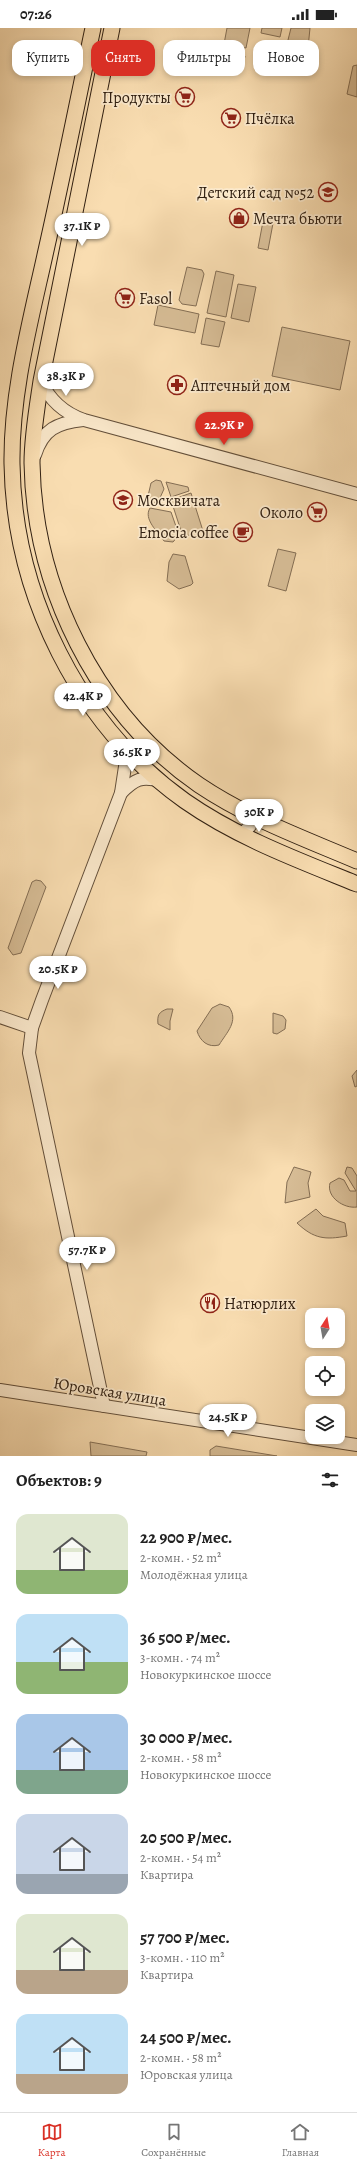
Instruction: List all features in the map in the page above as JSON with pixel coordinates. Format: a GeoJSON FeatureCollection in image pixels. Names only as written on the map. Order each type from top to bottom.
{"type":"FeatureCollection","features":[{"type":"Feature","properties":{"kind":"main road"},"geometry":{"type":"LineString","coordinates":[[93,28],[29,331],[14,427],[12,464],[14,502],[20,540],[37,602],[50,635],[86,699],[121,743],[162,782],[185,800],[236,832],[266,847],[357,884]]}},
{"type":"Feature","properties":{"kind":"main road"},"geometry":{"type":"LineString","coordinates":[[112,28],[41,381],[35,419],[32,462],[39,534],[46,562],[67,621],[94,674],[125,716],[160,752],[198,784],[247,813],[357,861]]}},
{"type":"Feature","properties":{"kind":"street"},"geometry":{"type":"LineString","coordinates":[[41,381],[50,398],[54,402],[72,415],[84,420],[357,494]]}},
{"type":"Feature","properties":{"kind":"street"},"geometry":{"type":"LineString","coordinates":[[32,462],[38,446],[52,428],[70,422],[84,420]]}},
{"type":"Feature","properties":{"kind":"street"},"geometry":{"type":"LineString","coordinates":[[104,1406],[30,1053],[32,1028],[122,793],[126,760],[121,743]]}},
{"type":"Feature","properties":{"kind":"street"},"geometry":{"type":"LineString","coordinates":[[122,793],[134,781],[144,779],[162,782]]}},
{"type":"Feature","properties":{"kind":"street"},"geometry":{"type":"LineString","coordinates":[[236,832],[244,832],[250,826],[247,813]]}},
{"type":"Feature","properties":{"kind":"street"},"geometry":{"type":"LineString","coordinates":[[0,1017],[32,1028]]}},
{"type":"Feature","properties":{"kind":"street","name":"Юровская улица"},"geometry":{"type":"LineString","coordinates":[[0,1390],[357,1445]]}},
{"type":"Feature","properties":{"kind":"shaded area"},"geometry":{"type":"Polygon","coordinates":[[[227,28],[250,28],[246,48],[245,40],[225,40],[227,28]]]}},
{"type":"Feature","properties":{"kind":"shaded area"},"geometry":{"type":"Polygon","coordinates":[[[262,28],[282,28],[280,37],[261,33],[262,28]]]}},
{"type":"Feature","properties":{"kind":"shaded area"},"geometry":{"type":"Polygon","coordinates":[[[291,28],[310,28],[309,40],[288,40],[291,28]]]}},
{"type":"Feature","properties":{"kind":"shaded area"},"geometry":{"type":"Polygon","coordinates":[[[357,65],[357,97],[347,94],[353,66],[357,65]]]}},
{"type":"Feature","properties":{"kind":"shaded area"},"geometry":{"type":"Polygon","coordinates":[[[264,216],[274,218],[268,250],[258,248],[264,216]]]}},
{"type":"Feature","properties":{"kind":"shaded area"},"geometry":{"type":"Polygon","coordinates":[[[187,267],[202,270],[204,274],[196,306],[182,304],[179,300],[187,267]]]}},
{"type":"Feature","properties":{"kind":"shaded area"},"geometry":{"type":"Polygon","coordinates":[[[216,271],[234,275],[226,317],[207,313],[216,271]]]}},
{"type":"Feature","properties":{"kind":"shaded area"},"geometry":{"type":"Polygon","coordinates":[[[238,284],[256,287],[249,322],[231,318],[238,284]]]}},
{"type":"Feature","properties":{"kind":"shaded area"},"geometry":{"type":"Polygon","coordinates":[[[158,305],[199,314],[195,333],[154,325],[158,305]]]}},
{"type":"Feature","properties":{"kind":"shaded area"},"geometry":{"type":"Polygon","coordinates":[[[206,318],[225,322],[219,347],[201,344],[206,318]]]}},
{"type":"Feature","properties":{"kind":"shaded area"},"geometry":{"type":"Polygon","coordinates":[[[282,327],[350,341],[340,390],[272,376],[282,327]]]}},
{"type":"Feature","properties":{"kind":"shaded area"},"geometry":{"type":"Polygon","coordinates":[[[156,480],[161,481],[164,489],[159,500],[155,503],[150,501],[148,496],[151,483],[156,480]]]}},
{"type":"Feature","properties":{"kind":"shaded area"},"geometry":{"type":"Polygon","coordinates":[[[166,482],[188,487],[189,491],[171,497],[166,482]]]}},
{"type":"Feature","properties":{"kind":"shaded area"},"geometry":{"type":"Polygon","coordinates":[[[191,493],[203,531],[183,537],[171,500],[191,493]]]}},
{"type":"Feature","properties":{"kind":"shaded area"},"geometry":{"type":"Polygon","coordinates":[[[150,508],[171,512],[179,535],[173,542],[164,541],[152,525],[148,517],[150,508]]]}},
{"type":"Feature","properties":{"kind":"shaded area"},"geometry":{"type":"Polygon","coordinates":[[[278,549],[296,553],[286,591],[268,586],[278,549]]]}},
{"type":"Feature","properties":{"kind":"shaded area"},"geometry":{"type":"Polygon","coordinates":[[[173,554],[185,556],[193,583],[191,585],[179,589],[167,581],[169,562],[173,554]]]}},
{"type":"Feature","properties":{"kind":"shaded area"},"geometry":{"type":"Polygon","coordinates":[[[36,880],[41,881],[46,887],[21,953],[13,955],[8,948],[32,882],[36,880]]]}},
{"type":"Feature","properties":{"kind":"shaded area"},"geometry":{"type":"Polygon","coordinates":[[[220,1004],[229,1007],[232,1012],[233,1017],[231,1026],[219,1045],[208,1045],[202,1041],[197,1031],[212,1008],[220,1004]]]}},
{"type":"Feature","properties":{"kind":"shaded area"},"geometry":{"type":"Polygon","coordinates":[[[167,1009],[173,1009],[170,1021],[170,1030],[158,1024],[159,1014],[167,1009]]]}},
{"type":"Feature","properties":{"kind":"shaded area"},"geometry":{"type":"Polygon","coordinates":[[[273,1013],[283,1016],[286,1020],[285,1029],[277,1034],[273,1033],[273,1013]]]}},
{"type":"Feature","properties":{"kind":"shaded area"},"geometry":{"type":"Polygon","coordinates":[[[357,1070],[357,1086],[355,1087],[352,1076],[357,1070]]]}},
{"type":"Feature","properties":{"kind":"shaded area"},"geometry":{"type":"Polygon","coordinates":[[[294,1167],[311,1172],[308,1183],[310,1197],[285,1203],[287,1182],[294,1167]]]}},
{"type":"Feature","properties":{"kind":"shaded area"},"geometry":{"type":"Polygon","coordinates":[[[347,1167],[352,1168],[357,1176],[357,1207],[347,1206],[337,1201],[333,1197],[329,1188],[330,1183],[339,1178],[344,1180],[350,1191],[356,1191],[345,1173],[347,1167]]]}},
{"type":"Feature","properties":{"kind":"shaded area"},"geometry":{"type":"Polygon","coordinates":[[[316,1209],[323,1216],[345,1223],[347,1236],[332,1238],[320,1237],[309,1232],[297,1223],[316,1209]]]}},
{"type":"Feature","properties":{"kind":"shaded area"},"geometry":{"type":"Polygon","coordinates":[[[90,1442],[147,1452],[146,1456],[91,1456],[90,1442]]]}},
{"type":"Feature","properties":{"kind":"shaded area"},"geometry":{"type":"Polygon","coordinates":[[[216,1446],[277,1456],[210,1456],[210,1450],[216,1446]]]}},
{"type":"Feature","properties":{"kind":"place","name":"Продукты"},"geometry":{"type":"Point","coordinates":[185,97]}},
{"type":"Feature","properties":{"kind":"place","name":"Пчёлка"},"geometry":{"type":"Point","coordinates":[231,118]}},
{"type":"Feature","properties":{"kind":"place","name":"Детский сад №52"},"geometry":{"type":"Point","coordinates":[328,192]}},
{"type":"Feature","properties":{"kind":"place","name":"Мечта бьюти"},"geometry":{"type":"Point","coordinates":[239,218]}},
{"type":"Feature","properties":{"kind":"place","name":"Fasol"},"geometry":{"type":"Point","coordinates":[125,298]}},
{"type":"Feature","properties":{"kind":"place","name":"Аптечный дом"},"geometry":{"type":"Point","coordinates":[177,385]}},
{"type":"Feature","properties":{"kind":"place","name":"Москвичата"},"geometry":{"type":"Point","coordinates":[123,500]}},
{"type":"Feature","properties":{"kind":"place","name":"Около"},"geometry":{"type":"Point","coordinates":[317,512]}},
{"type":"Feature","properties":{"kind":"place","name":"Emocia coffee"},"geometry":{"type":"Point","coordinates":[243,532]}},
{"type":"Feature","properties":{"kind":"place","name":"Натюрлих"},"geometry":{"type":"Point","coordinates":[210,1303]}}]}
